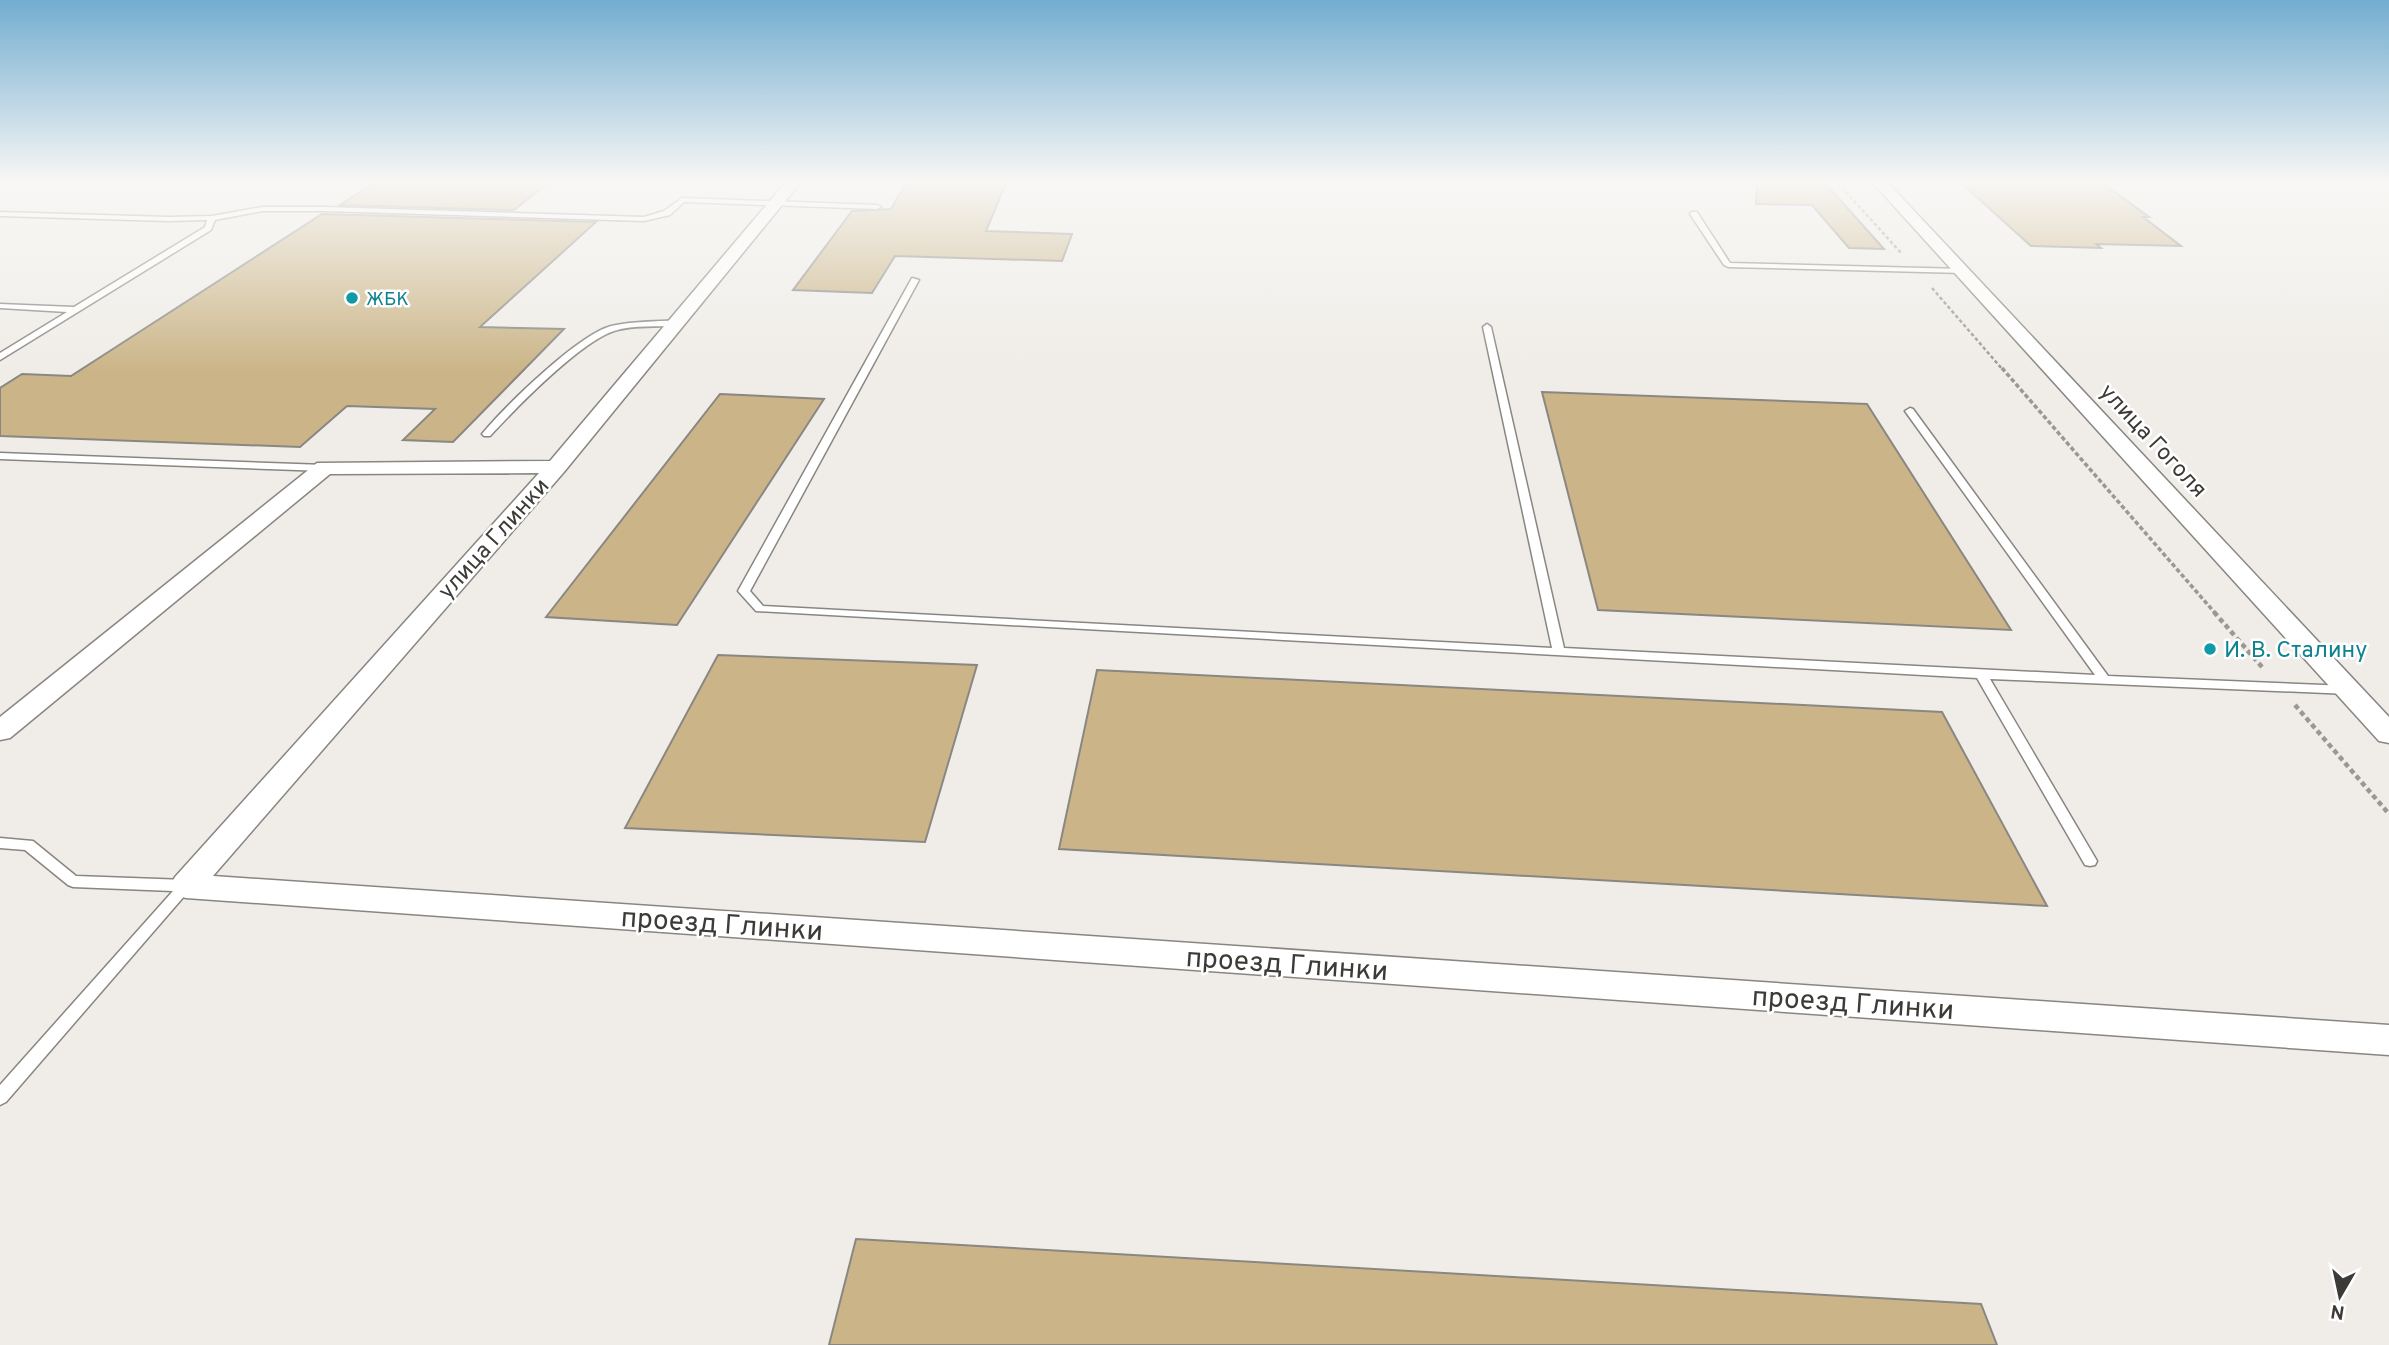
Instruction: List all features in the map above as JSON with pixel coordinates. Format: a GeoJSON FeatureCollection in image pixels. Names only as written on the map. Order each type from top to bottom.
{"type":"FeatureCollection","features":[{"type":"Feature","properties":{"kind":"street","name":"улица Глинки"},"geometry":{"type":"LineString","coordinates":[[186,886],[556,467],[741,246]]}},
{"type":"Feature","properties":{"kind":"street","name":"улица Гоголя"},"geometry":{"type":"LineString","coordinates":[[1939,246],[2389,734]]}},
{"type":"Feature","properties":{"kind":"street"},"geometry":{"type":"LineString","coordinates":[[0,732],[325,468],[556,467]]}},
{"type":"Feature","properties":{"kind":"street","name":"проезд Глинки"},"geometry":{"type":"LineString","coordinates":[[186,886],[2389,1040]]}},
{"type":"Feature","properties":{"kind":"lane"},"geometry":{"type":"LineString","coordinates":[[0,358],[179,246]]}},
{"type":"Feature","properties":{"kind":"lane"},"geometry":{"type":"LineString","coordinates":[[1715,246],[1728,265],[1963,271]]}},
{"type":"Feature","properties":{"kind":"lane"},"geometry":{"type":"LineString","coordinates":[[915,279],[744,591],[760,609],[1981,674],[2350,690]]}},
{"type":"Feature","properties":{"kind":"lane"},"geometry":{"type":"LineString","coordinates":[[0,306],[76,310]]}},
{"type":"Feature","properties":{"kind":"lane"},"geometry":{"type":"LineString","coordinates":[[487,434],[504,415],[590,340],[610,329],[676,323]]}},
{"type":"Feature","properties":{"kind":"lane"},"geometry":{"type":"LineString","coordinates":[[1487,327],[1559,652]]}},
{"type":"Feature","properties":{"kind":"lane"},"geometry":{"type":"LineString","coordinates":[[1910,411],[2105,680]]}},
{"type":"Feature","properties":{"kind":"lane"},"geometry":{"type":"LineString","coordinates":[[0,456],[325,468]]}},
{"type":"Feature","properties":{"kind":"lane"},"geometry":{"type":"LineString","coordinates":[[1981,674],[2090,861]]}},
{"type":"Feature","properties":{"kind":"lane"},"geometry":{"type":"LineString","coordinates":[[0,843],[28,845],[73,881],[186,886]]}},
{"type":"Feature","properties":{"kind":"lane"},"geometry":{"type":"LineString","coordinates":[[0,1097],[186,886]]}},
{"type":"Feature","properties":{"kind":"path"},"geometry":{"type":"LineString","coordinates":[[1894,246],[2389,814]]}},
{"type":"Feature","properties":{"kind":"building","name":"ЖБК"},"geometry":{"type":"Polygon","coordinates":[[[273,246],[570,246],[480,327],[564,329],[453,442],[403,440],[435,409],[347,406],[300,447],[0,436],[0,388],[22,374],[71,376],[273,246]]]}},
{"type":"Feature","properties":{"kind":"building"},"geometry":{"type":"Polygon","coordinates":[[[826,246],[1068,246],[1062,261],[895,256],[872,293],[793,290],[826,246]]]}},
{"type":"Feature","properties":{"kind":"building"},"geometry":{"type":"Polygon","coordinates":[[[1847,246],[1881,246],[1884,249],[1847,246]]]}},
{"type":"Feature","properties":{"kind":"building"},"geometry":{"type":"Polygon","coordinates":[[[2031,246],[2098,246],[2101,248],[2031,246]]]}},
{"type":"Feature","properties":{"kind":"building"},"geometry":{"type":"Polygon","coordinates":[[[1542,392],[1867,404],[2011,630],[1598,610],[1542,392]]]}},
{"type":"Feature","properties":{"kind":"building"},"geometry":{"type":"Polygon","coordinates":[[[720,394],[824,399],[677,625],[546,617],[720,394]]]}},
{"type":"Feature","properties":{"kind":"building"},"geometry":{"type":"Polygon","coordinates":[[[718,655],[977,665],[925,842],[625,828],[718,655]]]}},
{"type":"Feature","properties":{"kind":"building"},"geometry":{"type":"Polygon","coordinates":[[[1097,670],[1942,712],[2047,906],[1059,849],[1097,670]]]}},
{"type":"Feature","properties":{"kind":"building"},"geometry":{"type":"Polygon","coordinates":[[[856,1239],[1981,1304],[1997,1345],[829,1345],[856,1239]]]}},
{"type":"Feature","properties":{"kind":"place","name":"ЖБК"},"geometry":{"type":"Point","coordinates":[352,298]}},
{"type":"Feature","properties":{"kind":"place","name":"И. В. Сталину"},"geometry":{"type":"Point","coordinates":[2210,649]}}]}
